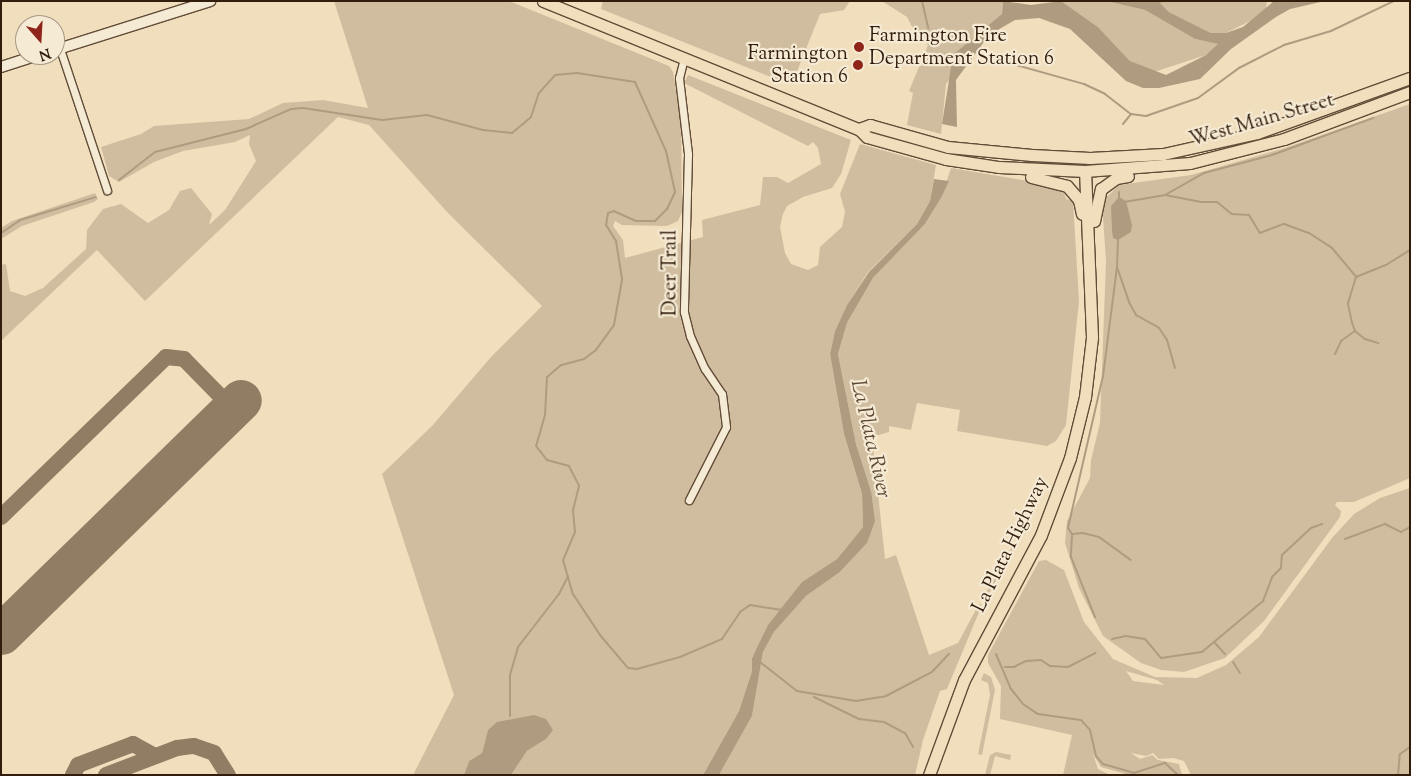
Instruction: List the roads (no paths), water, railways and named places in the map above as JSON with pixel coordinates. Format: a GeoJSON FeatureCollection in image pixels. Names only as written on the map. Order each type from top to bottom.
{"type":"FeatureCollection","features":[{"type":"Feature","properties":{"kind":"highway","name":"West Main Street"},"geometry":{"type":"LineString","coordinates":[[544,1],[859,129],[867,137],[899,148],[964,162],[1018,169],[1085,171],[1190,163],[1284,139],[1410,92]]}},
{"type":"Feature","properties":{"kind":"highway","name":"West Main Street"},"geometry":{"type":"LineString","coordinates":[[859,129],[870,125],[948,146],[1032,155],[1090,158],[1191,149],[1257,133],[1410,78]]}},
{"type":"Feature","properties":{"kind":"highway"},"geometry":{"type":"LineString","coordinates":[[1032,155],[1046,161],[1068,162],[1085,171],[1107,162],[1182,154],[1191,149]]}},
{"type":"Feature","properties":{"kind":"highway"},"geometry":{"type":"LineString","coordinates":[[964,162],[970,168],[1052,180],[1068,186],[1082,206],[1084,253],[1091,262],[1097,252],[1095,210],[1104,185],[1116,178],[1178,169],[1190,163]]}},
{"type":"Feature","properties":{"kind":"highway","name":"La Plata Highway"},"geometry":{"type":"LineString","coordinates":[[929,775],[964,680],[1041,534],[1067,469],[1088,379],[1093,308],[1085,171]]}},
{"type":"Feature","properties":{"kind":"main road"},"geometry":{"type":"LineString","coordinates":[[65,46],[210,1]]}},
{"type":"Feature","properties":{"kind":"main road"},"geometry":{"type":"LineString","coordinates":[[1,67],[15,63]]}},
{"type":"Feature","properties":{"kind":"street","name":"Deer Trail"},"geometry":{"type":"LineString","coordinates":[[684,58],[679,78],[688,154],[684,312],[701,361],[722,394],[726,427],[688,500]]}},
{"type":"Feature","properties":{"kind":"street"},"geometry":{"type":"LineString","coordinates":[[63,65],[107,190]]}},
{"type":"Feature","properties":{"kind":"waterway"},"geometry":{"type":"LineString","coordinates":[[922,1],[928,28]]}},
{"type":"Feature","properties":{"kind":"waterway"},"geometry":{"type":"LineString","coordinates":[[1016,65],[1084,84],[1105,94],[1131,114],[1146,116],[1198,98],[1239,68],[1284,45],[1331,31],[1394,1]]}},
{"type":"Feature","properties":{"kind":"waterway"},"geometry":{"type":"LineString","coordinates":[[119,180],[155,152],[246,129],[291,109],[303,108],[382,120],[427,115],[483,130],[512,133],[531,117],[539,93],[555,75],[577,73],[635,82],[666,151],[675,192],[667,209],[655,221],[636,221],[614,211],[608,213],[606,225],[616,241],[622,280],[614,325],[596,350],[584,359],[561,365],[547,377],[545,415],[536,446],[547,460],[569,466],[579,486],[573,510],[575,532],[563,560],[573,594],[600,635],[628,668],[637,669],[680,657],[722,639],[740,612],[750,605],[781,610]]}},
{"type":"Feature","properties":{"kind":"waterway"},"geometry":{"type":"LineString","coordinates":[[1123,124],[1131,114]]}},
{"type":"Feature","properties":{"kind":"waterway"},"geometry":{"type":"LineString","coordinates":[[1165,195],[1204,173],[1272,155],[1373,118]]}},
{"type":"Feature","properties":{"kind":"waterway"},"geometry":{"type":"LineString","coordinates":[[1119,192],[1119,199]]}},
{"type":"Feature","properties":{"kind":"waterway"},"geometry":{"type":"LineString","coordinates":[[1124,202],[1165,195],[1201,202],[1217,202],[1232,214],[1249,215],[1260,233],[1284,224],[1309,233],[1332,248],[1356,277],[1348,304],[1352,323],[1355,331],[1365,339],[1378,343]]}},
{"type":"Feature","properties":{"kind":"waterway"},"geometry":{"type":"LineString","coordinates":[[1,233],[20,220],[96,197]]}},
{"type":"Feature","properties":{"kind":"waterway"},"geometry":{"type":"LineString","coordinates":[[1118,239],[1117,267],[1130,304],[1136,315],[1159,328],[1167,340],[1175,368]]}},
{"type":"Feature","properties":{"kind":"waterway"},"geometry":{"type":"LineString","coordinates":[[1356,277],[1386,265],[1410,250]]}},
{"type":"Feature","properties":{"kind":"waterway"},"geometry":{"type":"LineString","coordinates":[[1117,267],[1103,376],[1068,528],[1072,534],[1083,533],[1099,537],[1131,560]]}},
{"type":"Feature","properties":{"kind":"waterway"},"geometry":{"type":"LineString","coordinates":[[1335,354],[1341,341],[1355,331]]}},
{"type":"Feature","properties":{"kind":"waterway"},"geometry":{"type":"LineString","coordinates":[[1112,639],[1126,636],[1145,639],[1161,658],[1202,652],[1263,601],[1272,577],[1281,568],[1282,555],[1311,528],[1322,524]]}},
{"type":"Feature","properties":{"kind":"waterway"},"geometry":{"type":"LineString","coordinates":[[1345,539],[1385,524],[1401,532],[1410,527]]}},
{"type":"Feature","properties":{"kind":"waterway"},"geometry":{"type":"LineString","coordinates":[[1072,535],[1071,557],[1095,617]]}},
{"type":"Feature","properties":{"kind":"waterway"},"geometry":{"type":"LineString","coordinates":[[510,716],[510,675],[518,647],[559,594],[568,576]]}},
{"type":"Feature","properties":{"kind":"waterway"},"geometry":{"type":"LineString","coordinates":[[1215,643],[1225,654]]}},
{"type":"Feature","properties":{"kind":"waterway"},"geometry":{"type":"LineString","coordinates":[[1005,667],[1014,667],[1026,661],[1041,660],[1050,666],[1068,667],[1096,653]]}},
{"type":"Feature","properties":{"kind":"waterway"},"geometry":{"type":"LineString","coordinates":[[760,662],[797,691],[856,701],[886,696],[932,672],[949,654]]}},
{"type":"Feature","properties":{"kind":"waterway"},"geometry":{"type":"LineString","coordinates":[[996,654],[1011,689],[1023,704],[1038,714],[1081,720],[1090,730],[1096,756],[1103,764],[1134,773],[1165,763],[1178,775]]}},
{"type":"Feature","properties":{"kind":"waterway"},"geometry":{"type":"LineString","coordinates":[[1233,662],[1240,673]]}},
{"type":"Feature","properties":{"kind":"waterway"},"geometry":{"type":"LineString","coordinates":[[814,697],[859,719],[884,722],[905,733],[913,747]]}},
{"type":"Feature","properties":{"kind":"waterway"},"geometry":{"type":"LineString","coordinates":[[1398,775],[1400,754],[1410,747]]}},
{"type":"Feature","properties":{"kind":"waterway"},"geometry":{"type":"LineString","coordinates":[[1311,775],[1319,775]]}},
{"type":"Feature","properties":{"kind":"place","name":"Farmington Fire Department Station 6"},"geometry":{"type":"Point","coordinates":[859,47]}},
{"type":"Feature","properties":{"kind":"place","name":"Farmington Station 6"},"geometry":{"type":"Point","coordinates":[858,65]}},
{"type":"Feature","properties":{"kind":"water label","name":"La Plata River"},"geometry":{"type":"Point","coordinates":[870,439]}}]}
